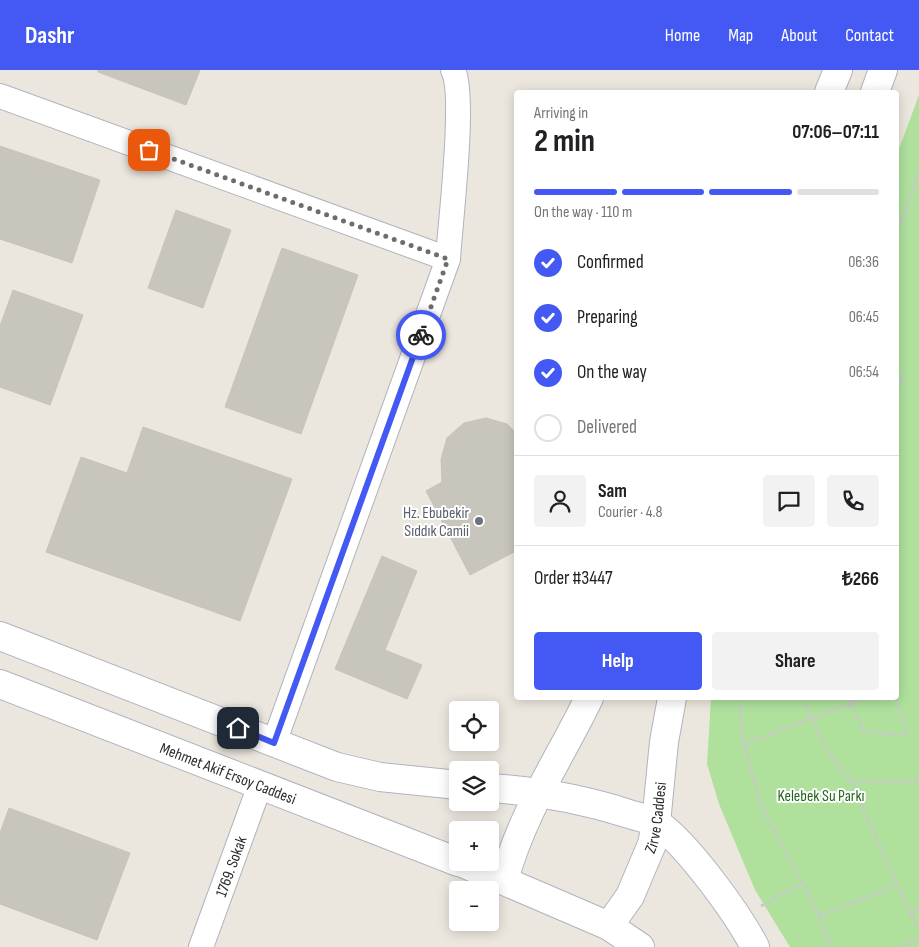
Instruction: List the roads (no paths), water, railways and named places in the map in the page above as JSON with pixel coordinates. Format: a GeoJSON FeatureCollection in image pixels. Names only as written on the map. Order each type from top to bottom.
{"type":"FeatureCollection","features":[{"type":"Feature","properties":{"kind":"street"},"geometry":{"type":"LineString","coordinates":[[274,743],[448,259],[458,102],[453,70]]}},
{"type":"Feature","properties":{"kind":"street"},"geometry":{"type":"LineString","coordinates":[[830,90],[838,70]]}},
{"type":"Feature","properties":{"kind":"street"},"geometry":{"type":"LineString","coordinates":[[876,90],[883,70]]}},
{"type":"Feature","properties":{"kind":"street"},"geometry":{"type":"LineString","coordinates":[[0,96],[448,259]]}},
{"type":"Feature","properties":{"kind":"street"},"geometry":{"type":"LineString","coordinates":[[0,636],[337,767],[361,773],[449,784]]}},
{"type":"Feature","properties":{"kind":"street","name":"Mehmet Akif Ersoy Caddesi"},"geometry":{"type":"LineString","coordinates":[[0,684],[449,858]]}},
{"type":"Feature","properties":{"kind":"street"},"geometry":{"type":"LineString","coordinates":[[504,880],[516,841],[538,791],[588,700]]}},
{"type":"Feature","properties":{"kind":"street","name":"Zirve Caddesi"},"geometry":{"type":"LineString","coordinates":[[609,926],[630,896],[644,866],[656,823],[664,742],[672,700]]}},
{"type":"Feature","properties":{"kind":"street","name":"1769. Sokak"},"geometry":{"type":"LineString","coordinates":[[201,947],[260,785]]}},
{"type":"Feature","properties":{"kind":"street"},"geometry":{"type":"LineString","coordinates":[[499,789],[538,791],[608,808],[656,823],[688,852],[718,890],[755,947]]}},
{"type":"Feature","properties":{"kind":"street","name":"Mehmet Akif Ersoy Caddesi"},"geometry":{"type":"LineString","coordinates":[[482,871],[609,926],[640,947]]}},
{"type":"Feature","properties":{"kind":"place","name":"Hz. Ebubekir Sıddık Camii"},"geometry":{"type":"Point","coordinates":[479,521]}},
{"type":"Feature","properties":{"kind":"park label","name":"Kelebek Su Parkı"},"geometry":{"type":"Point","coordinates":[821,795]}}]}
